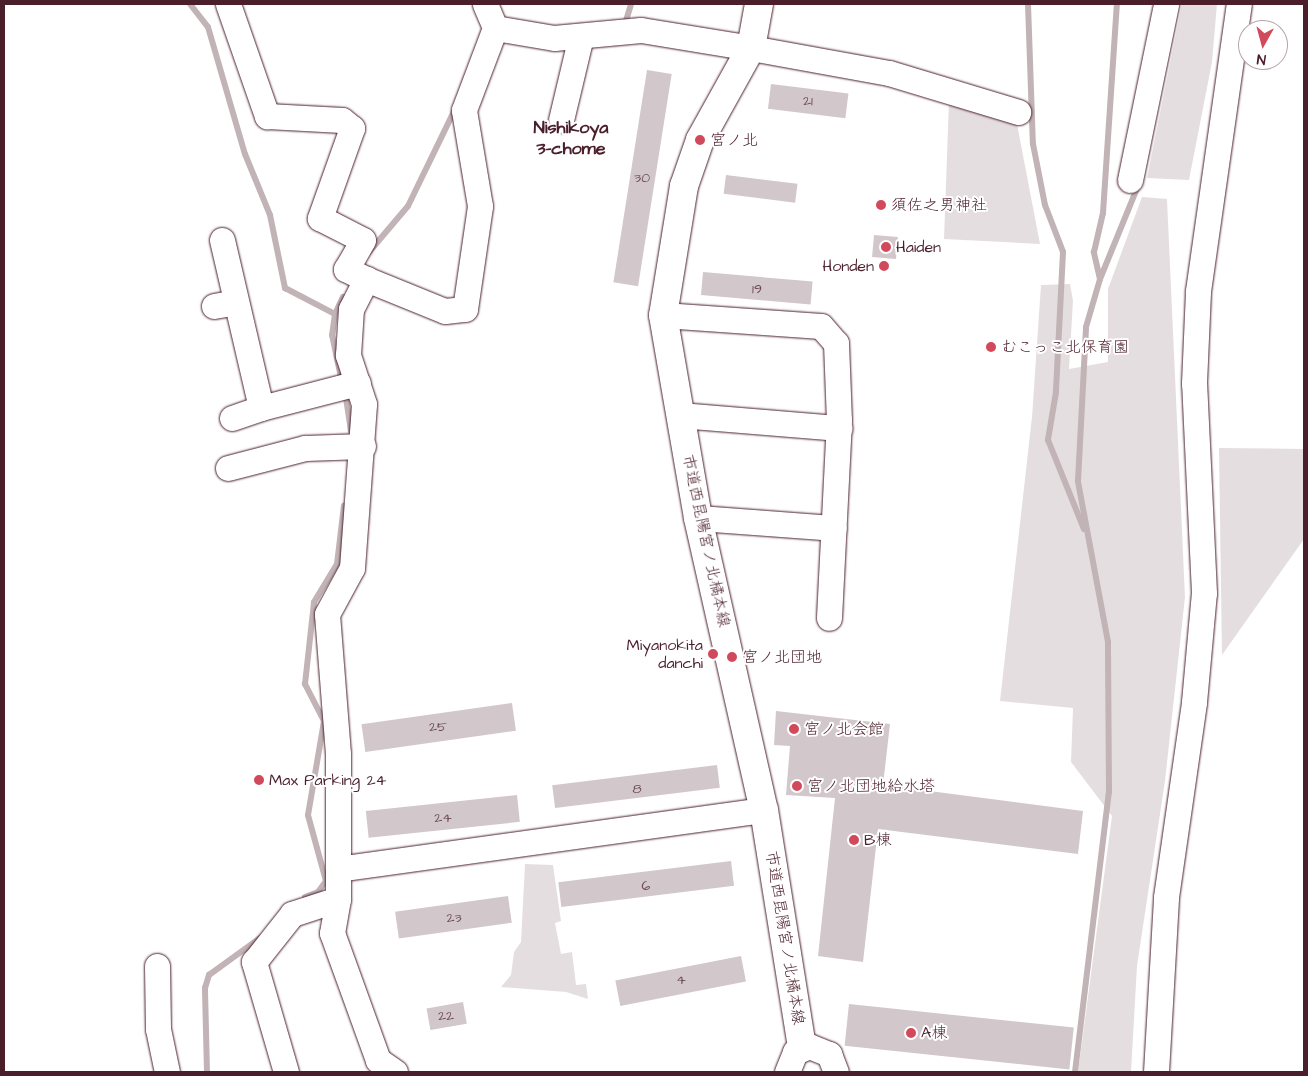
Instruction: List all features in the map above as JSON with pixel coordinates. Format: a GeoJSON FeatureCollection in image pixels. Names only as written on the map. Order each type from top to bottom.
{"type":"FeatureCollection","features":[{"type":"Feature","properties":{"kind":"street"},"geometry":{"type":"LineString","coordinates":[[228,4],[267,116],[342,120],[352,128],[320,218],[363,240],[346,269],[444,311],[465,309],[480,206],[464,110],[495,28],[485,4]]}},
{"type":"Feature","properties":{"kind":"street","name":"市道西昆陽宮ノ北橘本線"},"geometry":{"type":"LineString","coordinates":[[759,4],[751,48],[692,162],[676,226],[663,315],[698,518],[764,810],[802,1047]]}},
{"type":"Feature","properties":{"kind":"street"},"geometry":{"type":"LineString","coordinates":[[1130,180],[1166,4]]}},
{"type":"Feature","properties":{"kind":"street"},"geometry":{"type":"LineString","coordinates":[[1156,1072],[1166,897],[1194,702],[1204,593],[1194,383],[1198,291],[1239,4]]}},
{"type":"Feature","properties":{"kind":"street"},"geometry":{"type":"LineString","coordinates":[[495,28],[554,38],[641,30],[889,72],[1018,112]]}},
{"type":"Feature","properties":{"kind":"street"},"geometry":{"type":"LineString","coordinates":[[561,120],[581,36]]}},
{"type":"Feature","properties":{"kind":"street"},"geometry":{"type":"LineString","coordinates":[[222,240],[225,304],[261,408]]}},
{"type":"Feature","properties":{"kind":"street"},"geometry":{"type":"LineString","coordinates":[[366,278],[351,309],[348,356],[364,404],[354,447],[352,568],[326,614],[338,754],[338,899],[332,933],[378,1060],[395,1072]]}},
{"type":"Feature","properties":{"kind":"street"},"geometry":{"type":"LineString","coordinates":[[663,315],[821,326],[836,343],[839,428],[829,618]]}},
{"type":"Feature","properties":{"kind":"street"},"geometry":{"type":"LineString","coordinates":[[232,418],[261,408],[358,383]]}},
{"type":"Feature","properties":{"kind":"street"},"geometry":{"type":"LineString","coordinates":[[680,415],[839,428]]}},
{"type":"Feature","properties":{"kind":"street"},"geometry":{"type":"LineString","coordinates":[[228,468],[305,448],[354,447]]}},
{"type":"Feature","properties":{"kind":"street"},"geometry":{"type":"LineString","coordinates":[[698,518],[834,528]]}},
{"type":"Feature","properties":{"kind":"street"},"geometry":{"type":"LineString","coordinates":[[338,869],[764,810]]}},
{"type":"Feature","properties":{"kind":"street"},"geometry":{"type":"LineString","coordinates":[[286,1072],[254,962],[292,914],[338,899]]}},
{"type":"Feature","properties":{"kind":"street"},"geometry":{"type":"LineString","coordinates":[[160,977],[158,1029],[167,1072]]}},
{"type":"Feature","properties":{"kind":"street"},"geometry":{"type":"LineString","coordinates":[[787,1072],[790,1058],[802,1047],[824,1049],[834,1060],[836,1072]]}},
{"type":"Feature","properties":{"kind":"shaded area"},"geometry":{"type":"Polygon","coordinates":[[[1182,4],[1217,4],[1212,62],[1189,180],[1147,178],[1182,4]]]}},
{"type":"Feature","properties":{"kind":"shaded area"},"geometry":{"type":"Polygon","coordinates":[[[949,101],[1017,124],[1040,244],[944,239],[949,101]]]}},
{"type":"Feature","properties":{"kind":"shaded area"},"geometry":{"type":"Polygon","coordinates":[[[1142,197],[1167,199],[1185,597],[1165,781],[1137,966],[1131,1072],[1078,1072],[1112,816],[1071,762],[1073,708],[1000,701],[1032,417],[1041,285],[1070,284],[1073,301],[1069,369],[1108,362],[1108,289],[1142,197]]]}},
{"type":"Feature","properties":{"kind":"shaded area"},"geometry":{"type":"Polygon","coordinates":[[[1219,448],[1304,449],[1304,539],[1222,655],[1219,448]]]}},
{"type":"Feature","properties":{"kind":"shaded area"},"geometry":{"type":"Polygon","coordinates":[[[525,864],[553,865],[561,921],[555,923],[561,954],[572,952],[576,985],[586,984],[588,999],[566,992],[501,987],[511,975],[514,952],[521,942],[525,864]]]}},
{"type":"Feature","properties":{"kind":"building"},"geometry":{"type":"Polygon","coordinates":[[[647,70],[672,74],[638,286],[613,282],[647,70]]]}},
{"type":"Feature","properties":{"kind":"building"},"geometry":{"type":"Polygon","coordinates":[[[771,84],[848,94],[845,118],[768,109],[771,84]]]}},
{"type":"Feature","properties":{"kind":"building"},"geometry":{"type":"Polygon","coordinates":[[[726,175],[797,184],[795,203],[724,194],[726,175]]]}},
{"type":"Feature","properties":{"kind":"building","name":"Haiden"},"geometry":{"type":"Polygon","coordinates":[[[874,235],[898,237],[896,259],[872,257],[874,235]]]}},
{"type":"Feature","properties":{"kind":"building"},"geometry":{"type":"Polygon","coordinates":[[[703,272],[813,282],[811,304],[701,295],[703,272]]]}},
{"type":"Feature","properties":{"kind":"building"},"geometry":{"type":"Polygon","coordinates":[[[512,703],[516,731],[365,752],[361,724],[512,703]]]}},
{"type":"Feature","properties":{"kind":"building"},"geometry":{"type":"Polygon","coordinates":[[[776,711],[890,724],[883,785],[1083,811],[1078,854],[878,829],[863,962],[818,956],[835,798],[786,795],[790,746],[774,745],[776,711]]]}},
{"type":"Feature","properties":{"kind":"building"},"geometry":{"type":"Polygon","coordinates":[[[717,765],[720,788],[555,808],[552,785],[717,765]]]}},
{"type":"Feature","properties":{"kind":"building"},"geometry":{"type":"Polygon","coordinates":[[[517,795],[520,822],[369,838],[366,811],[517,795]]]}},
{"type":"Feature","properties":{"kind":"building"},"geometry":{"type":"Polygon","coordinates":[[[731,861],[734,886],[561,907],[558,882],[731,861]]]}},
{"type":"Feature","properties":{"kind":"building"},"geometry":{"type":"Polygon","coordinates":[[[508,896],[512,923],[399,939],[395,912],[508,896]]]}},
{"type":"Feature","properties":{"kind":"building"},"geometry":{"type":"Polygon","coordinates":[[[741,956],[746,982],[620,1006],[615,980],[741,956]]]}},
{"type":"Feature","properties":{"kind":"building"},"geometry":{"type":"Polygon","coordinates":[[[463,1002],[467,1024],[430,1030],[427,1008],[463,1002]]]}},
{"type":"Feature","properties":{"kind":"building"},"geometry":{"type":"Polygon","coordinates":[[[849,1004],[1074,1028],[1069,1069],[845,1046],[849,1004]]]}},
{"type":"Feature","properties":{"kind":"waterway"},"geometry":{"type":"LineString","coordinates":[[190,4],[208,27],[245,154],[270,215],[285,288],[335,314],[332,335],[342,382]]}},
{"type":"Feature","properties":{"kind":"waterway"},"geometry":{"type":"LineString","coordinates":[[625,24],[631,4]]}},
{"type":"Feature","properties":{"kind":"waterway"},"geometry":{"type":"LineString","coordinates":[[1028,4],[1033,144],[1045,205],[1063,252],[1056,392],[1048,440],[1084,529]]}},
{"type":"Feature","properties":{"kind":"waterway"},"geometry":{"type":"LineString","coordinates":[[1100,279],[1094,252],[1103,213],[1117,4]]}},
{"type":"Feature","properties":{"kind":"waterway"},"geometry":{"type":"LineString","coordinates":[[369,252],[408,206],[455,109]]}},
{"type":"Feature","properties":{"kind":"waterway"},"geometry":{"type":"LineString","coordinates":[[1075,1072],[1109,792],[1108,642],[1078,481],[1086,327],[1100,279],[1140,181]]}},
{"type":"Feature","properties":{"kind":"waterway"},"geometry":{"type":"LineString","coordinates":[[335,314],[343,297]]}},
{"type":"Feature","properties":{"kind":"waterway"},"geometry":{"type":"LineString","coordinates":[[345,391],[351,431]]}},
{"type":"Feature","properties":{"kind":"waterway"},"geometry":{"type":"LineString","coordinates":[[305,897],[318,892],[326,881],[308,815],[324,721],[305,684],[314,602],[337,564],[344,505]]}},
{"type":"Feature","properties":{"kind":"waterway"},"geometry":{"type":"LineString","coordinates":[[207,1072],[205,988],[209,975],[260,938]]}},
{"type":"Feature","properties":{"kind":"place","name":"宮ノ北"},"geometry":{"type":"Point","coordinates":[700,140]}},
{"type":"Feature","properties":{"kind":"place","name":"須佐之男神社"},"geometry":{"type":"Point","coordinates":[881,205]}},
{"type":"Feature","properties":{"kind":"place","name":"Haiden"},"geometry":{"type":"Point","coordinates":[886,247]}},
{"type":"Feature","properties":{"kind":"place","name":"Honden"},"geometry":{"type":"Point","coordinates":[884,266]}},
{"type":"Feature","properties":{"kind":"place","name":"むこっこ北保育園"},"geometry":{"type":"Point","coordinates":[991,347]}},
{"type":"Feature","properties":{"kind":"place","name":"Miyanokita danchi"},"geometry":{"type":"Point","coordinates":[713,654]}},
{"type":"Feature","properties":{"kind":"place","name":"宮ノ北団地"},"geometry":{"type":"Point","coordinates":[732,657]}},
{"type":"Feature","properties":{"kind":"place","name":"宮ノ北会館"},"geometry":{"type":"Point","coordinates":[794,729]}},
{"type":"Feature","properties":{"kind":"place","name":"Max Parking 24"},"geometry":{"type":"Point","coordinates":[259,780]}},
{"type":"Feature","properties":{"kind":"place","name":"宮ノ北団地給水塔"},"geometry":{"type":"Point","coordinates":[797,786]}},
{"type":"Feature","properties":{"kind":"place","name":"B棟"},"geometry":{"type":"Point","coordinates":[854,840]}},
{"type":"Feature","properties":{"kind":"place","name":"A棟"},"geometry":{"type":"Point","coordinates":[911,1033]}},
{"type":"Feature","properties":{"kind":"district","name":"Nishikoya 3-chome"},"geometry":{"type":"Point","coordinates":[571,139]}}]}
